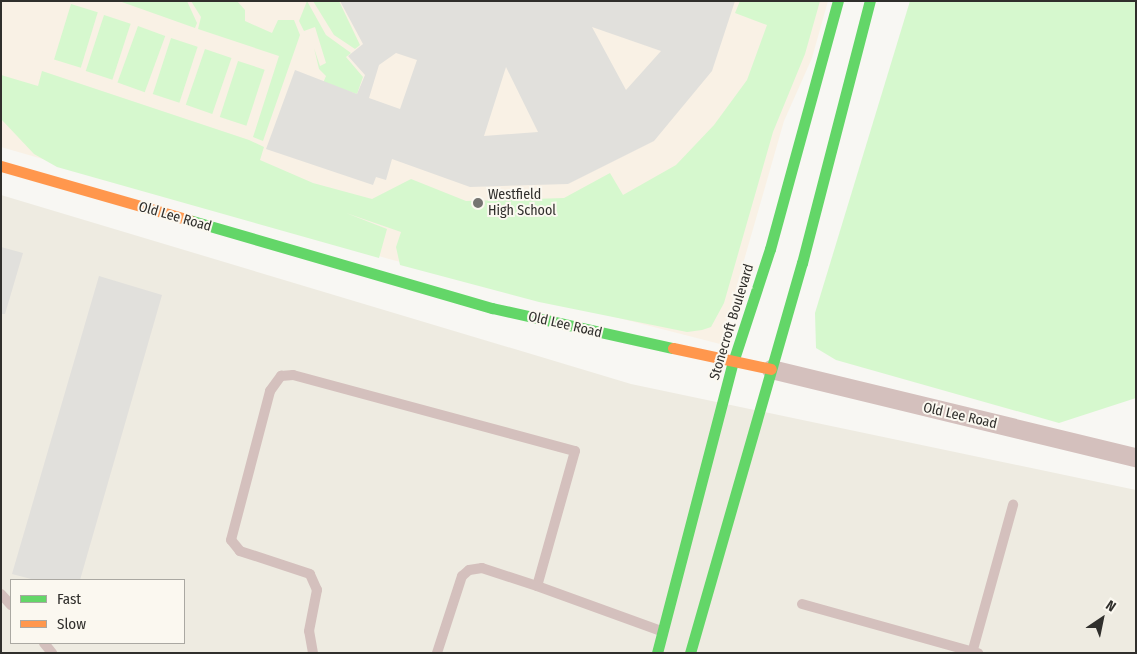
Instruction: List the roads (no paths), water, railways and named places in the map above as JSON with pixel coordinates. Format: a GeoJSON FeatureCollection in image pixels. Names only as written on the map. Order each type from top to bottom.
{"type":"FeatureCollection","features":[{"type":"Feature","properties":{"kind":"main road","name":"Stonecroft Boulevard"},"geometry":{"type":"LineString","coordinates":[[657,653],[734,362],[770,249],[838,1]]}},
{"type":"Feature","properties":{"kind":"main road"},"geometry":{"type":"LineString","coordinates":[[690,653],[771,369],[870,1]]}},
{"type":"Feature","properties":{"kind":"main road","name":"Old Lee Road"},"geometry":{"type":"LineString","coordinates":[[1,166],[492,308],[771,369]]}},
{"type":"Feature","properties":{"kind":"street","name":"Old Lee Road"},"geometry":{"type":"LineString","coordinates":[[771,369],[1136,457]]}},
{"type":"Feature","properties":{"kind":"lane"},"geometry":{"type":"LineString","coordinates":[[313,653],[309,631],[317,590],[310,574],[240,551],[231,540],[270,391],[281,376],[293,375],[575,451],[538,586]]}},
{"type":"Feature","properties":{"kind":"lane"},"geometry":{"type":"LineString","coordinates":[[802,604],[974,652],[1014,505]]}},
{"type":"Feature","properties":{"kind":"lane"},"geometry":{"type":"LineString","coordinates":[[437,653],[462,576],[469,570],[482,568],[538,586],[618,619],[662,631]]}},
{"type":"Feature","properties":{"kind":"lane"},"geometry":{"type":"LineString","coordinates":[[1,594],[10,604]]}},
{"type":"Feature","properties":{"kind":"place","name":"Westfield High School"},"geometry":{"type":"Point","coordinates":[478,203]}}]}
